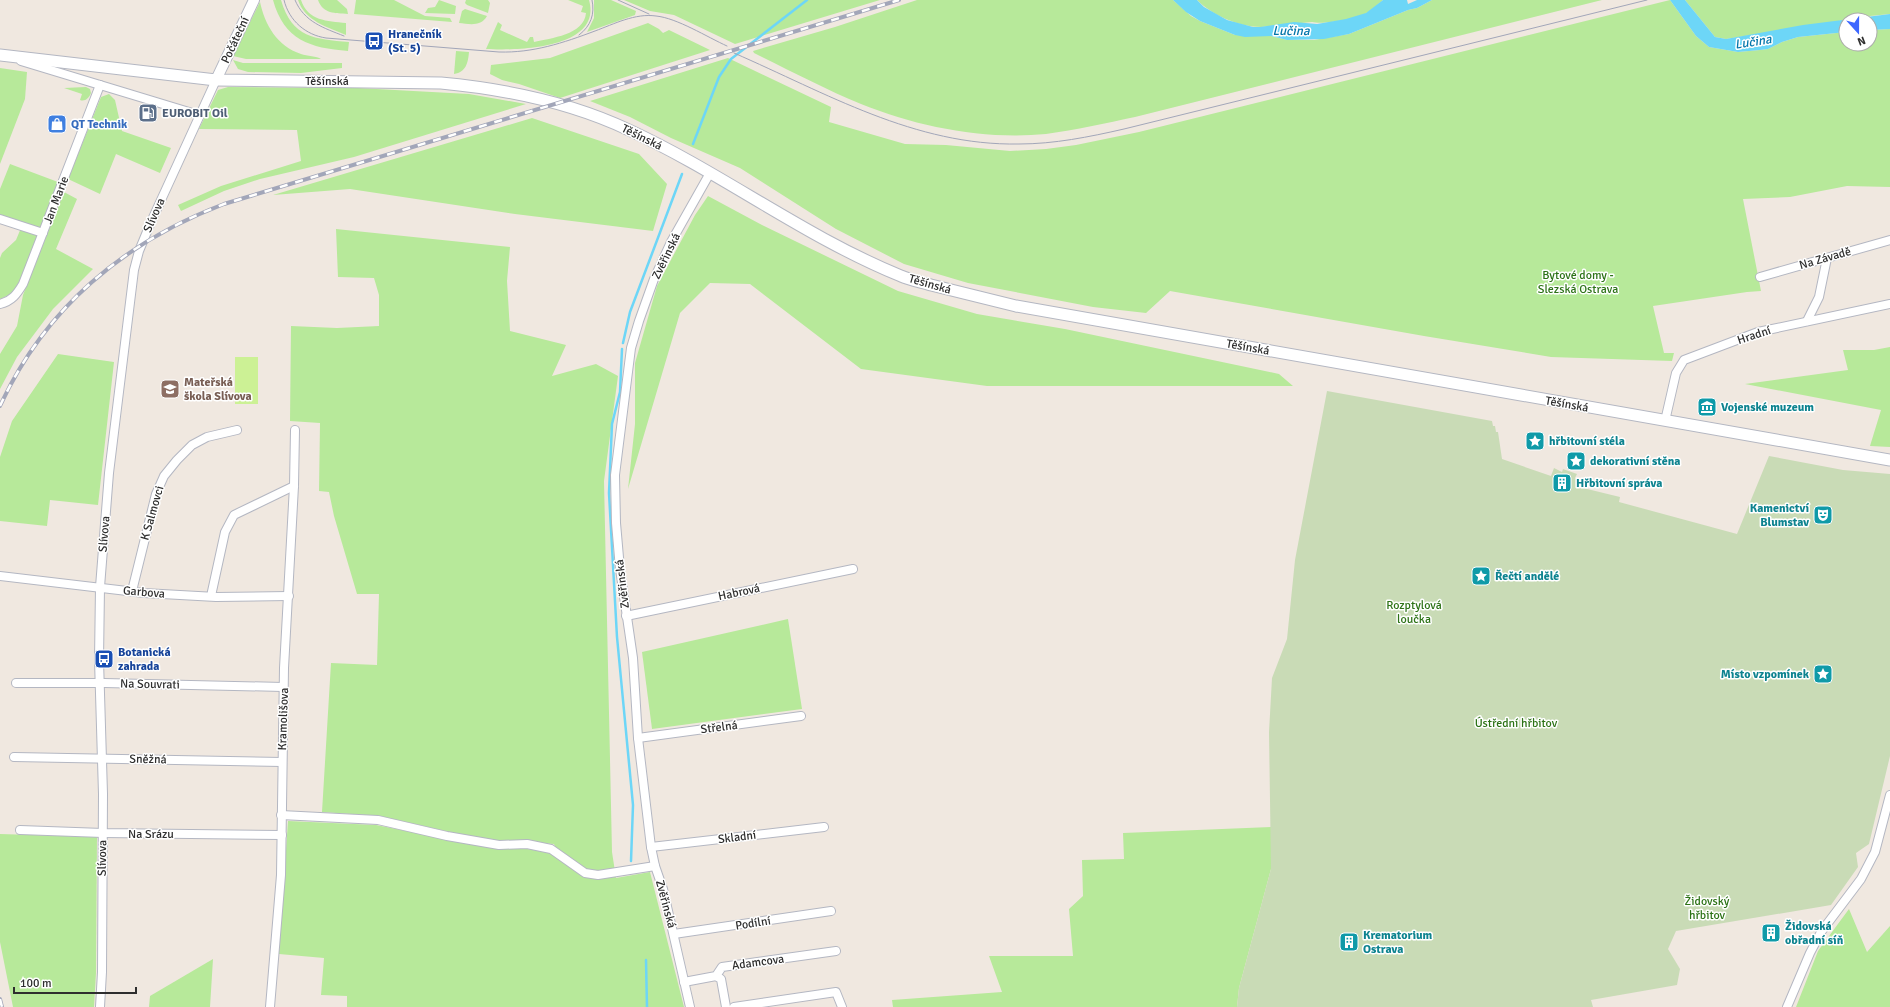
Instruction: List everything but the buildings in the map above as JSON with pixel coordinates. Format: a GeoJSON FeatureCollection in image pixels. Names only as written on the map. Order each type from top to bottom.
{"type":"FeatureCollection","features":[{"type":"Feature","properties":{"kind":"main road","name":"Těšínská"},"geometry":{"type":"LineString","coordinates":[[4,55],[216,80],[441,83],[539,98],[628,129],[710,173],[838,247],[902,276],[954,291],[1016,306],[1890,460]]}},
{"type":"Feature","properties":{"kind":"street","name":"Počáteční"},"geometry":{"type":"LineString","coordinates":[[216,80],[254,0]]}},
{"type":"Feature","properties":{"kind":"street"},"geometry":{"type":"LineString","coordinates":[[4,55],[199,115]]}},
{"type":"Feature","properties":{"kind":"street","name":"Slívova"},"geometry":{"type":"LineString","coordinates":[[100,1007],[102,972],[103,758],[99,645],[100,587],[109,473],[134,270],[144,236],[216,80]]}},
{"type":"Feature","properties":{"kind":"street","name":"Jan Marie"},"geometry":{"type":"LineString","coordinates":[[0,304],[8,302],[18,293],[23,284],[100,85]]}},
{"type":"Feature","properties":{"kind":"street","name":"Zvěřinská"},"geometry":{"type":"LineString","coordinates":[[690,1007],[674,934],[651,847],[638,738],[632,658],[617,530],[615,475],[631,348],[654,279],[671,242],[710,173]]}},
{"type":"Feature","properties":{"kind":"street"},"geometry":{"type":"LineString","coordinates":[[0,219],[43,233]]}},
{"type":"Feature","properties":{"kind":"street","name":"Na Závadě"},"geometry":{"type":"LineString","coordinates":[[1760,277],[1890,240]]}},
{"type":"Feature","properties":{"kind":"street"},"geometry":{"type":"LineString","coordinates":[[1807,321],[1819,297],[1827,258]]}},
{"type":"Feature","properties":{"kind":"street","name":"Hradní"},"geometry":{"type":"LineString","coordinates":[[1665,421],[1676,373],[1684,360],[1758,332],[1890,304]]}},
{"type":"Feature","properties":{"kind":"street","name":"K Salmovci"},"geometry":{"type":"LineString","coordinates":[[132,591],[156,494],[164,476],[192,445],[207,437],[237,430]]}},
{"type":"Feature","properties":{"kind":"street","name":"Kramolišova"},"geometry":{"type":"LineString","coordinates":[[270,1007],[282,835],[283,687],[294,486],[295,430]]}},
{"type":"Feature","properties":{"kind":"street"},"geometry":{"type":"LineString","coordinates":[[211,596],[225,532],[234,515],[294,486]]}},
{"type":"Feature","properties":{"kind":"street","name":"Habrová"},"geometry":{"type":"LineString","coordinates":[[626,616],[853,569]]}},
{"type":"Feature","properties":{"kind":"street","name":"Garbova"},"geometry":{"type":"LineString","coordinates":[[0,576],[132,591],[211,596],[288,596]]}},
{"type":"Feature","properties":{"kind":"street","name":"Na Souvrati"},"geometry":{"type":"LineString","coordinates":[[16,683],[100,682],[283,687]]}},
{"type":"Feature","properties":{"kind":"street","name":"Střelná"},"geometry":{"type":"LineString","coordinates":[[638,738],[801,716]]}},
{"type":"Feature","properties":{"kind":"street","name":"Sněžná"},"geometry":{"type":"LineString","coordinates":[[14,757],[282,762]]}},
{"type":"Feature","properties":{"kind":"street"},"geometry":{"type":"LineString","coordinates":[[1787,1007],[1810,953],[1822,932],[1861,879],[1875,852],[1890,795]]}},
{"type":"Feature","properties":{"kind":"street"},"geometry":{"type":"LineString","coordinates":[[281,815],[378,820],[447,836],[491,844],[527,844],[551,849],[585,873],[598,875],[655,866]]}},
{"type":"Feature","properties":{"kind":"street","name":"Skladní"},"geometry":{"type":"LineString","coordinates":[[651,847],[824,827]]}},
{"type":"Feature","properties":{"kind":"street","name":"Na Srázu"},"geometry":{"type":"LineString","coordinates":[[20,830],[103,833],[282,835]]}},
{"type":"Feature","properties":{"kind":"street","name":"Podílní"},"geometry":{"type":"LineString","coordinates":[[674,934],[831,911]]}},
{"type":"Feature","properties":{"kind":"street","name":"Adamcova"},"geometry":{"type":"LineString","coordinates":[[684,982],[716,976],[722,968],[836,951]]}},
{"type":"Feature","properties":{"kind":"street"},"geometry":{"type":"LineString","coordinates":[[716,976],[721,979],[726,1007]]}},
{"type":"Feature","properties":{"kind":"street"},"geometry":{"type":"LineString","coordinates":[[734,1007],[836,992],[842,1007]]}},
{"type":"Feature","properties":{"kind":"green space"},"geometry":{"type":"Polygon","coordinates":[[[273,0],[281,0],[291,22],[298,29],[306,34],[326,40],[349,42],[348,51],[334,50],[310,44],[300,39],[284,24],[278,14],[273,0]]]}},
{"type":"Feature","properties":{"kind":"green space"},"geometry":{"type":"Polygon","coordinates":[[[298,0],[301,0],[308,12],[319,19],[346,23],[346,35],[324,26],[311,18],[301,7],[298,0]]]}},
{"type":"Feature","properties":{"kind":"green space"},"geometry":{"type":"Polygon","coordinates":[[[318,0],[337,0],[347,9],[348,14],[330,12],[320,5],[318,0]]]}},
{"type":"Feature","properties":{"kind":"green space"},"geometry":{"type":"Polygon","coordinates":[[[356,0],[394,0],[425,16],[450,18],[452,22],[354,14],[356,0]]]}},
{"type":"Feature","properties":{"kind":"green space"},"geometry":{"type":"Polygon","coordinates":[[[439,0],[456,6],[455,14],[425,13],[428,8],[435,7],[439,0]]]}},
{"type":"Feature","properties":{"kind":"green space"},"geometry":{"type":"Polygon","coordinates":[[[466,0],[488,0],[490,3],[488,13],[467,5],[465,3],[466,0]]]}},
{"type":"Feature","properties":{"kind":"green space"},"geometry":{"type":"Polygon","coordinates":[[[568,0],[589,0],[590,16],[583,29],[570,38],[554,44],[535,47],[517,49],[486,49],[498,22],[502,25],[500,30],[527,42],[530,37],[533,37],[534,42],[557,37],[573,31],[584,20],[586,13],[581,12],[583,6],[568,0]]]}},
{"type":"Feature","properties":{"kind":"green space"},"geometry":{"type":"Polygon","coordinates":[[[594,0],[611,0],[636,11],[635,15],[587,32],[594,18],[594,0]]]}},
{"type":"Feature","properties":{"kind":"green space"},"geometry":{"type":"Polygon","coordinates":[[[624,0],[880,0],[735,44],[674,15],[650,11],[624,0]]]}},
{"type":"Feature","properties":{"kind":"green space"},"geometry":{"type":"Polygon","coordinates":[[[917,0],[1173,0],[1191,16],[1235,35],[1271,36],[1287,40],[1314,40],[1349,34],[1408,10],[1417,8],[1432,0],[1602,0],[1135,117],[1046,134],[999,135],[975,133],[952,130],[905,119],[861,104],[821,86],[754,53],[753,51],[835,27],[917,0]]]}},
{"type":"Feature","properties":{"kind":"green space"},"geometry":{"type":"Polygon","coordinates":[[[1197,0],[1383,0],[1365,14],[1346,20],[1261,27],[1244,25],[1226,19],[1210,11],[1197,0]]]}},
{"type":"Feature","properties":{"kind":"green space","name":"Bytové domy - Slezská Ostrava"},"geometry":{"type":"Polygon","coordinates":[[[1670,0],[1696,36],[1709,47],[1738,52],[1768,49],[1782,42],[1798,37],[1838,33],[1838,52],[1878,52],[1878,30],[1890,29],[1890,187],[1847,186],[1790,197],[1743,199],[1761,291],[1653,306],[1664,353],[1674,353],[1672,361],[1551,357],[1170,291],[1146,313],[1093,307],[968,283],[904,264],[836,229],[740,168],[671,138],[630,117],[590,101],[728,58],[831,107],[829,122],[905,144],[946,145],[1010,151],[1046,149],[1076,145],[1139,132],[1670,0]]]}},
{"type":"Feature","properties":{"kind":"green space"},"geometry":{"type":"Polygon","coordinates":[[[1685,0],[1890,0],[1890,14],[1878,15],[1878,12],[1838,12],[1838,21],[1726,39],[1715,37],[1685,0]]]}},
{"type":"Feature","properties":{"kind":"green space"},"geometry":{"type":"Polygon","coordinates":[[[260,2],[265,19],[273,34],[285,46],[301,54],[321,59],[246,59],[233,56],[260,2]]]}},
{"type":"Feature","properties":{"kind":"green space"},"geometry":{"type":"Polygon","coordinates":[[[465,9],[487,16],[482,22],[478,23],[459,23],[462,11],[465,9]]]}},
{"type":"Feature","properties":{"kind":"green space"},"geometry":{"type":"Polygon","coordinates":[[[648,23],[663,33],[669,30],[710,50],[560,98],[519,84],[502,80],[490,74],[491,65],[550,58],[648,23]]]}},
{"type":"Feature","properties":{"kind":"green space"},"geometry":{"type":"Polygon","coordinates":[[[456,51],[469,52],[468,60],[464,69],[454,74],[456,51]]]}},
{"type":"Feature","properties":{"kind":"green space"},"geometry":{"type":"Polygon","coordinates":[[[233,60],[243,63],[342,63],[342,68],[301,73],[248,72],[238,69],[233,60]]]}},
{"type":"Feature","properties":{"kind":"green space"},"geometry":{"type":"Polygon","coordinates":[[[0,68],[27,72],[25,99],[0,164],[0,68]]]}},
{"type":"Feature","properties":{"kind":"green space"},"geometry":{"type":"Polygon","coordinates":[[[86,87],[90,89],[91,93],[85,100],[80,100],[82,94],[64,88],[86,87]]]}},
{"type":"Feature","properties":{"kind":"green space"},"geometry":{"type":"Polygon","coordinates":[[[228,87],[358,88],[469,94],[526,104],[354,157],[260,179],[224,191],[181,211],[178,205],[221,186],[301,161],[297,130],[199,129],[218,90],[228,87]]]}},
{"type":"Feature","properties":{"kind":"green space"},"geometry":{"type":"Polygon","coordinates":[[[109,94],[115,100],[122,131],[171,148],[160,173],[116,154],[100,194],[68,179],[101,97],[109,94]]]}},
{"type":"Feature","properties":{"kind":"green space"},"geometry":{"type":"Polygon","coordinates":[[[532,118],[639,154],[667,184],[653,231],[515,214],[350,189],[273,195],[532,118]]]}},
{"type":"Feature","properties":{"kind":"green space"},"geometry":{"type":"Polygon","coordinates":[[[10,164],[58,182],[40,228],[0,215],[0,189],[10,164]]]}},
{"type":"Feature","properties":{"kind":"green space"},"geometry":{"type":"Polygon","coordinates":[[[64,192],[77,199],[56,249],[93,269],[53,309],[17,357],[0,389],[0,354],[17,326],[23,295],[64,192]]]}},
{"type":"Feature","properties":{"kind":"green space"},"geometry":{"type":"Polygon","coordinates":[[[708,196],[762,225],[898,291],[977,314],[1065,329],[1279,374],[1293,386],[987,386],[861,369],[750,284],[710,283],[680,313],[628,489],[635,424],[635,363],[657,286],[695,215],[708,196]]]}},
{"type":"Feature","properties":{"kind":"green space"},"geometry":{"type":"Polygon","coordinates":[[[21,228],[38,236],[13,293],[0,299],[0,258],[2,253],[16,240],[21,228]]]}},
{"type":"Feature","properties":{"kind":"green space"},"geometry":{"type":"Polygon","coordinates":[[[336,229],[510,247],[507,281],[510,331],[566,345],[552,376],[596,364],[618,376],[604,481],[612,852],[616,878],[650,872],[684,1007],[347,1007],[347,996],[321,995],[324,958],[279,954],[288,821],[376,825],[498,849],[527,849],[552,853],[561,861],[554,844],[480,839],[380,816],[322,812],[331,663],[377,665],[379,594],[357,594],[334,516],[329,492],[319,491],[320,423],[290,421],[291,326],[337,328],[379,326],[379,295],[374,278],[338,277],[336,229]]]}},
{"type":"Feature","properties":{"kind":"green space"},"geometry":{"type":"Polygon","coordinates":[[[1890,347],[1890,447],[1870,446],[1881,410],[1745,384],[1848,370],[1843,350],[1874,350],[1890,347]]]}},
{"type":"Feature","properties":{"kind":"green space"},"geometry":{"type":"Polygon","coordinates":[[[58,354],[114,362],[98,505],[50,500],[47,526],[0,521],[0,457],[12,421],[58,354]]]}},
{"type":"Feature","properties":{"kind":"green space"},"geometry":{"type":"Polygon","coordinates":[[[235,357],[258,357],[258,404],[235,404],[235,357]]]}},
{"type":"Feature","properties":{"kind":"green space","name":"Ústřední hřbitov"},"geometry":{"type":"Polygon","coordinates":[[[1327,391],[1492,421],[1496,432],[1498,432],[1502,459],[1551,476],[1554,468],[1562,472],[1563,469],[1577,474],[1575,478],[1581,480],[1579,487],[1620,497],[1619,502],[1737,534],[1769,456],[1843,470],[1890,474],[1890,756],[1869,844],[1856,853],[1858,867],[1831,905],[1676,931],[1668,949],[1680,969],[1677,985],[1591,1000],[1593,1007],[1237,1007],[1239,988],[1271,869],[1269,732],[1272,678],[1287,639],[1295,560],[1327,391]]]}},
{"type":"Feature","properties":{"kind":"green space"},"geometry":{"type":"Polygon","coordinates":[[[788,619],[802,709],[652,729],[642,652],[788,619]]]}},
{"type":"Feature","properties":{"kind":"green space"},"geometry":{"type":"Polygon","coordinates":[[[1271,827],[1271,869],[1239,988],[1237,1007],[893,1007],[892,1000],[1002,992],[989,956],[1073,956],[1069,909],[1083,896],[1082,860],[1124,859],[1123,833],[1271,827]]]}},
{"type":"Feature","properties":{"kind":"green space"},"geometry":{"type":"Polygon","coordinates":[[[0,834],[97,837],[96,973],[94,1007],[13,1007],[0,942],[0,834]]]}},
{"type":"Feature","properties":{"kind":"green space"},"geometry":{"type":"Polygon","coordinates":[[[1849,909],[1867,952],[1890,926],[1890,1007],[1796,1007],[1818,951],[1849,909]]]}},
{"type":"Feature","properties":{"kind":"green space"},"geometry":{"type":"Polygon","coordinates":[[[213,959],[210,1007],[149,1007],[150,996],[213,959]]]}},
{"type":"Feature","properties":{"kind":"water","name":"Lučina"},"geometry":{"type":"Polygon","coordinates":[[[1173,0],[1197,0],[1204,7],[1227,20],[1253,27],[1260,27],[1294,22],[1317,24],[1346,19],[1366,13],[1383,0],[1407,0],[1408,4],[1417,0],[1432,0],[1417,8],[1408,10],[1349,34],[1324,39],[1287,40],[1271,36],[1245,37],[1235,35],[1200,21],[1186,12],[1173,0]]]}},
{"type":"Feature","properties":{"kind":"water","name":"Lučina"},"geometry":{"type":"Polygon","coordinates":[[[1670,0],[1685,0],[1715,37],[1726,39],[1803,25],[1838,21],[1838,33],[1798,37],[1782,42],[1768,49],[1738,52],[1709,47],[1696,36],[1670,0]]]}},
{"type":"Feature","properties":{"kind":"water"},"geometry":{"type":"Polygon","coordinates":[[[1890,14],[1890,29],[1878,30],[1878,16],[1890,14]]]}},
{"type":"Feature","properties":{"kind":"waterway"},"geometry":{"type":"LineString","coordinates":[[693,144],[719,77],[731,59],[807,0]]}},
{"type":"Feature","properties":{"kind":"waterway"},"geometry":{"type":"LineString","coordinates":[[623,343],[630,312],[682,174]]}},
{"type":"Feature","properties":{"kind":"waterway"},"geometry":{"type":"LineString","coordinates":[[622,349],[620,392],[612,424],[609,493],[617,637],[633,805],[631,861]]}},
{"type":"Feature","properties":{"kind":"waterway"},"geometry":{"type":"LineString","coordinates":[[646,960],[647,1007]]}},
{"type":"Feature","properties":{"kind":"tram line"},"geometry":{"type":"LineString","coordinates":[[284,0],[286,8],[299,26],[312,34],[326,38],[512,52],[548,46],[625,20],[648,15],[673,20],[727,46]]}},
{"type":"Feature","properties":{"kind":"tram line"},"geometry":{"type":"LineString","coordinates":[[295,0],[299,8],[309,19],[322,27],[344,36]]}},
{"type":"Feature","properties":{"kind":"tram line"},"geometry":{"type":"LineString","coordinates":[[579,35],[587,28],[591,19],[593,10],[592,0]]}},
{"type":"Feature","properties":{"kind":"tram line"},"geometry":{"type":"LineString","coordinates":[[618,0],[649,14]]}},
{"type":"Feature","properties":{"kind":"tram line"},"geometry":{"type":"LineString","coordinates":[[734,53],[837,100],[907,127],[944,136],[981,142],[1032,144],[1072,140],[1124,129],[1647,0]]}},
{"type":"Feature","properties":{"kind":"railway"},"geometry":{"type":"LineString","coordinates":[[0,406],[18,371],[40,338],[64,309],[91,282],[121,259],[153,238],[188,220],[224,204],[899,0]]}},
{"type":"Feature","properties":{"kind":"railway"},"geometry":{"type":"LineString","coordinates":[[0,999],[2,1007]]}},
{"type":"Feature","properties":{"kind":"place","name":"Hranečník (St. 5)"},"geometry":{"type":"Point","coordinates":[374,41]}},
{"type":"Feature","properties":{"kind":"place","name":"EUROBIT Oil"},"geometry":{"type":"Point","coordinates":[148,113]}},
{"type":"Feature","properties":{"kind":"place","name":"QT Technik"},"geometry":{"type":"Point","coordinates":[57,124]}},
{"type":"Feature","properties":{"kind":"place","name":"Mateřská škola Slívova"},"geometry":{"type":"Point","coordinates":[170,389]}},
{"type":"Feature","properties":{"kind":"place","name":"Vojenské muzeum"},"geometry":{"type":"Point","coordinates":[1707,407]}},
{"type":"Feature","properties":{"kind":"place","name":"hřbitovní stéla"},"geometry":{"type":"Point","coordinates":[1535,441]}},
{"type":"Feature","properties":{"kind":"place","name":"dekorativní stěna"},"geometry":{"type":"Point","coordinates":[1576,461]}},
{"type":"Feature","properties":{"kind":"place","name":"Hřbitovní správa"},"geometry":{"type":"Point","coordinates":[1562,483]}},
{"type":"Feature","properties":{"kind":"place","name":"Kamenictví Blumstav"},"geometry":{"type":"Point","coordinates":[1823,515]}},
{"type":"Feature","properties":{"kind":"place","name":"Řečtí andělé"},"geometry":{"type":"Point","coordinates":[1481,576]}},
{"type":"Feature","properties":{"kind":"place","name":"Botanická zahrada"},"geometry":{"type":"Point","coordinates":[104,659]}},
{"type":"Feature","properties":{"kind":"place","name":"Místo vzpomínek"},"geometry":{"type":"Point","coordinates":[1823,674]}},
{"type":"Feature","properties":{"kind":"place","name":"Židovská obřadní síň"},"geometry":{"type":"Point","coordinates":[1771,933]}},
{"type":"Feature","properties":{"kind":"place","name":"Krematorium Ostrava"},"geometry":{"type":"Point","coordinates":[1349,942]}},
{"type":"Feature","properties":{"kind":"park label","name":"Rozptylová loučka"},"geometry":{"type":"Point","coordinates":[1414,612]}},
{"type":"Feature","properties":{"kind":"park label","name":"Židovský hřbitov"},"geometry":{"type":"Point","coordinates":[1707,908]}}]}
